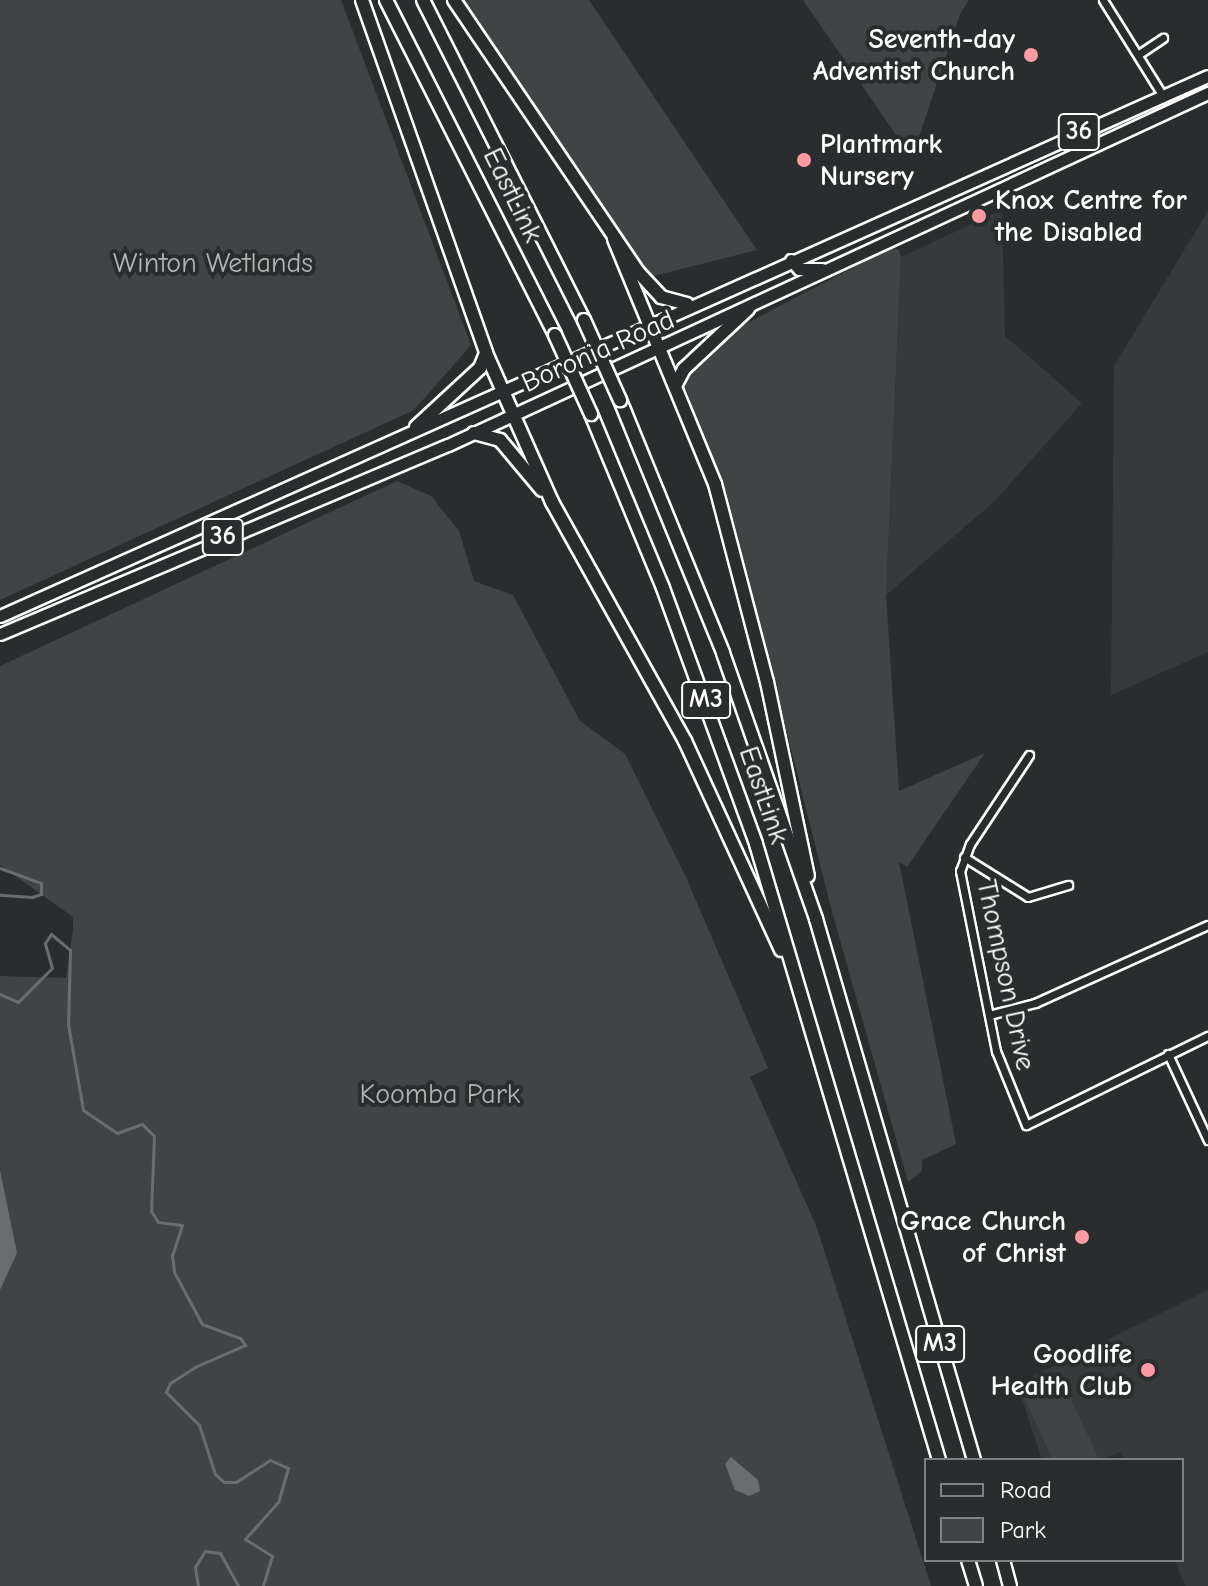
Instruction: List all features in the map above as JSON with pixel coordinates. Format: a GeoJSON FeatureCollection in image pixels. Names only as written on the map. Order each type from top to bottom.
{"type":"FeatureCollection","features":[{"type":"Feature","properties":{"kind":"highway"},"geometry":{"type":"LineString","coordinates":[[362,0],[438,231],[501,388],[552,502],[685,741],[801,993]]}},
{"type":"Feature","properties":{"kind":"highway","name":"EastLink"},"geometry":{"type":"LineString","coordinates":[[386,0],[555,335],[591,414],[705,697],[801,993],[938,1458]]}},
{"type":"Feature","properties":{"kind":"highway","name":"EastLink"},"geometry":{"type":"LineString","coordinates":[[423,0],[584,320],[620,400],[723,653],[816,919],[973,1458]]}},
{"type":"Feature","properties":{"kind":"highway"},"geometry":{"type":"LineString","coordinates":[[454,0],[614,239],[661,297],[687,304]]}},
{"type":"Feature","properties":{"kind":"highway"},"geometry":{"type":"LineString","coordinates":[[614,239],[676,384],[734,551],[792,787],[816,919]]}},
{"type":"Feature","properties":{"kind":"highway"},"geometry":{"type":"LineString","coordinates":[[676,384],[684,369],[748,309]]}},
{"type":"Feature","properties":{"kind":"highway"},"geometry":{"type":"LineString","coordinates":[[416,427],[480,368],[486,353]]}},
{"type":"Feature","properties":{"kind":"highway"},"geometry":{"type":"LineString","coordinates":[[474,433],[500,440],[552,502]]}},
{"type":"Feature","properties":{"kind":"highway"},"geometry":{"type":"LineString","coordinates":[[969,1562],[976,1586]]}},
{"type":"Feature","properties":{"kind":"highway"},"geometry":{"type":"LineString","coordinates":[[1004,1562],[1010,1586]]}},
{"type":"Feature","properties":{"kind":"main road","name":"Boronia Road"},"geometry":{"type":"LineString","coordinates":[[0,616],[687,304],[1208,76]]}},
{"type":"Feature","properties":{"kind":"main road","name":"Boronia Road"},"geometry":{"type":"LineString","coordinates":[[0,634],[474,433],[748,309],[900,233],[1208,93]]}},
{"type":"Feature","properties":{"kind":"main road"},"geometry":{"type":"LineString","coordinates":[[1007,162],[1025,176]]}},
{"type":"Feature","properties":{"kind":"main road"},"geometry":{"type":"LineString","coordinates":[[892,214],[900,233]]}},
{"type":"Feature","properties":{"kind":"main road"},"geometry":{"type":"LineString","coordinates":[[791,260],[799,269],[826,269]]}},
{"type":"Feature","properties":{"kind":"main road"},"geometry":{"type":"LineString","coordinates":[[146,552],[152,567]]}},
{"type":"Feature","properties":{"kind":"street"},"geometry":{"type":"LineString","coordinates":[[1103,0],[1163,96]]}},
{"type":"Feature","properties":{"kind":"street"},"geometry":{"type":"LineString","coordinates":[[1139,54],[1163,38]]}},
{"type":"Feature","properties":{"kind":"street","name":"Thompson Drive"},"geometry":{"type":"LineString","coordinates":[[1029,755],[964,857],[961,883],[1002,1073],[1026,1125],[1168,1054]]}},
{"type":"Feature","properties":{"kind":"street"},"geometry":{"type":"LineString","coordinates":[[964,857],[1028,897],[1068,885]]}},
{"type":"Feature","properties":{"kind":"street"},"geometry":{"type":"LineString","coordinates":[[989,1015],[1035,1003],[1208,925]]}},
{"type":"Feature","properties":{"kind":"street"},"geometry":{"type":"LineString","coordinates":[[1208,1036],[1168,1054],[1208,1140]]}},
{"type":"Feature","properties":{"kind":"shaded area"},"geometry":{"type":"Polygon","coordinates":[[[1002,210],[1005,336],[1082,403],[995,501],[886,595],[901,257],[1002,210]]]}},
{"type":"Feature","properties":{"kind":"shaded area"},"geometry":{"type":"Polygon","coordinates":[[[1208,211],[1208,652],[1111,695],[1114,366],[1208,211]]]}},
{"type":"Feature","properties":{"kind":"shaded area"},"geometry":{"type":"Polygon","coordinates":[[[0,1170],[17,1253],[0,1290],[0,1170]]]}},
{"type":"Feature","properties":{"kind":"shaded area"},"geometry":{"type":"Polygon","coordinates":[[[1208,1290],[1208,1586],[1186,1586],[1175,1562],[1184,1562],[1184,1458],[1124,1458],[1120,1452],[1108,1458],[1041,1458],[1017,1384],[1208,1290]]]}},
{"type":"Feature","properties":{"kind":"shaded area"},"geometry":{"type":"Polygon","coordinates":[[[731,1457],[758,1480],[760,1491],[749,1496],[735,1490],[725,1464],[731,1457]]]}},
{"type":"Feature","properties":{"kind":"green space","name":"Winton Wetlands"},"geometry":{"type":"Polygon","coordinates":[[[0,0],[341,0],[471,345],[414,410],[0,600],[0,0]]]}},
{"type":"Feature","properties":{"kind":"green space"},"geometry":{"type":"Polygon","coordinates":[[[462,0],[589,0],[757,250],[650,277],[462,0]]]}},
{"type":"Feature","properties":{"kind":"green space"},"geometry":{"type":"Polygon","coordinates":[[[803,0],[969,0],[960,14],[912,158],[803,0]]]}},
{"type":"Feature","properties":{"kind":"green space"},"geometry":{"type":"Polygon","coordinates":[[[890,248],[899,250],[901,257],[886,595],[899,791],[985,753],[907,867],[899,862],[956,1144],[922,1160],[922,1171],[908,1182],[831,908],[741,550],[685,385],[688,373],[732,331],[890,248]]]}},
{"type":"Feature","properties":{"kind":"green space","name":"Koomba Park"},"geometry":{"type":"Polygon","coordinates":[[[397,481],[431,496],[459,531],[474,581],[513,595],[580,721],[625,754],[685,875],[768,1068],[750,1077],[817,1228],[931,1586],[0,1586],[0,976],[66,978],[73,917],[0,865],[0,666],[397,481]]]}},
{"type":"Feature","properties":{"kind":"green space"},"geometry":{"type":"Polygon","coordinates":[[[1059,1374],[1098,1457],[1052,1458],[1022,1393],[1059,1374]]]}},
{"type":"Feature","properties":{"kind":"waterway"},"geometry":{"type":"LineString","coordinates":[[0,868],[41,883],[41,894],[32,897],[0,895]]}},
{"type":"Feature","properties":{"kind":"waterway"},"geometry":{"type":"LineString","coordinates":[[0,994],[18,1002],[52,968],[45,943],[51,934],[70,950],[68,1024],[83,1110],[117,1133],[142,1124],[154,1136],[151,1211],[158,1222],[182,1225],[172,1255],[174,1272],[202,1324],[240,1338],[245,1345],[195,1367],[170,1383],[166,1392],[199,1425],[215,1474],[224,1482],[236,1482],[270,1460],[288,1468],[278,1502],[245,1539],[272,1556],[263,1586]]}},
{"type":"Feature","properties":{"kind":"waterway"},"geometry":{"type":"LineString","coordinates":[[198,1586],[195,1567],[205,1551],[220,1553],[238,1586]]}},
{"type":"Feature","properties":{"kind":"place","name":"Seventh-day Adventist Church"},"geometry":{"type":"Point","coordinates":[1031,55]}},
{"type":"Feature","properties":{"kind":"place","name":"Plantmark Nursery"},"geometry":{"type":"Point","coordinates":[804,160]}},
{"type":"Feature","properties":{"kind":"place","name":"Knox Centre for the Disabled"},"geometry":{"type":"Point","coordinates":[979,216]}},
{"type":"Feature","properties":{"kind":"place","name":"Grace Church of Christ"},"geometry":{"type":"Point","coordinates":[1082,1237]}},
{"type":"Feature","properties":{"kind":"place","name":"Goodlife Health Club"},"geometry":{"type":"Point","coordinates":[1148,1370]}}]}
